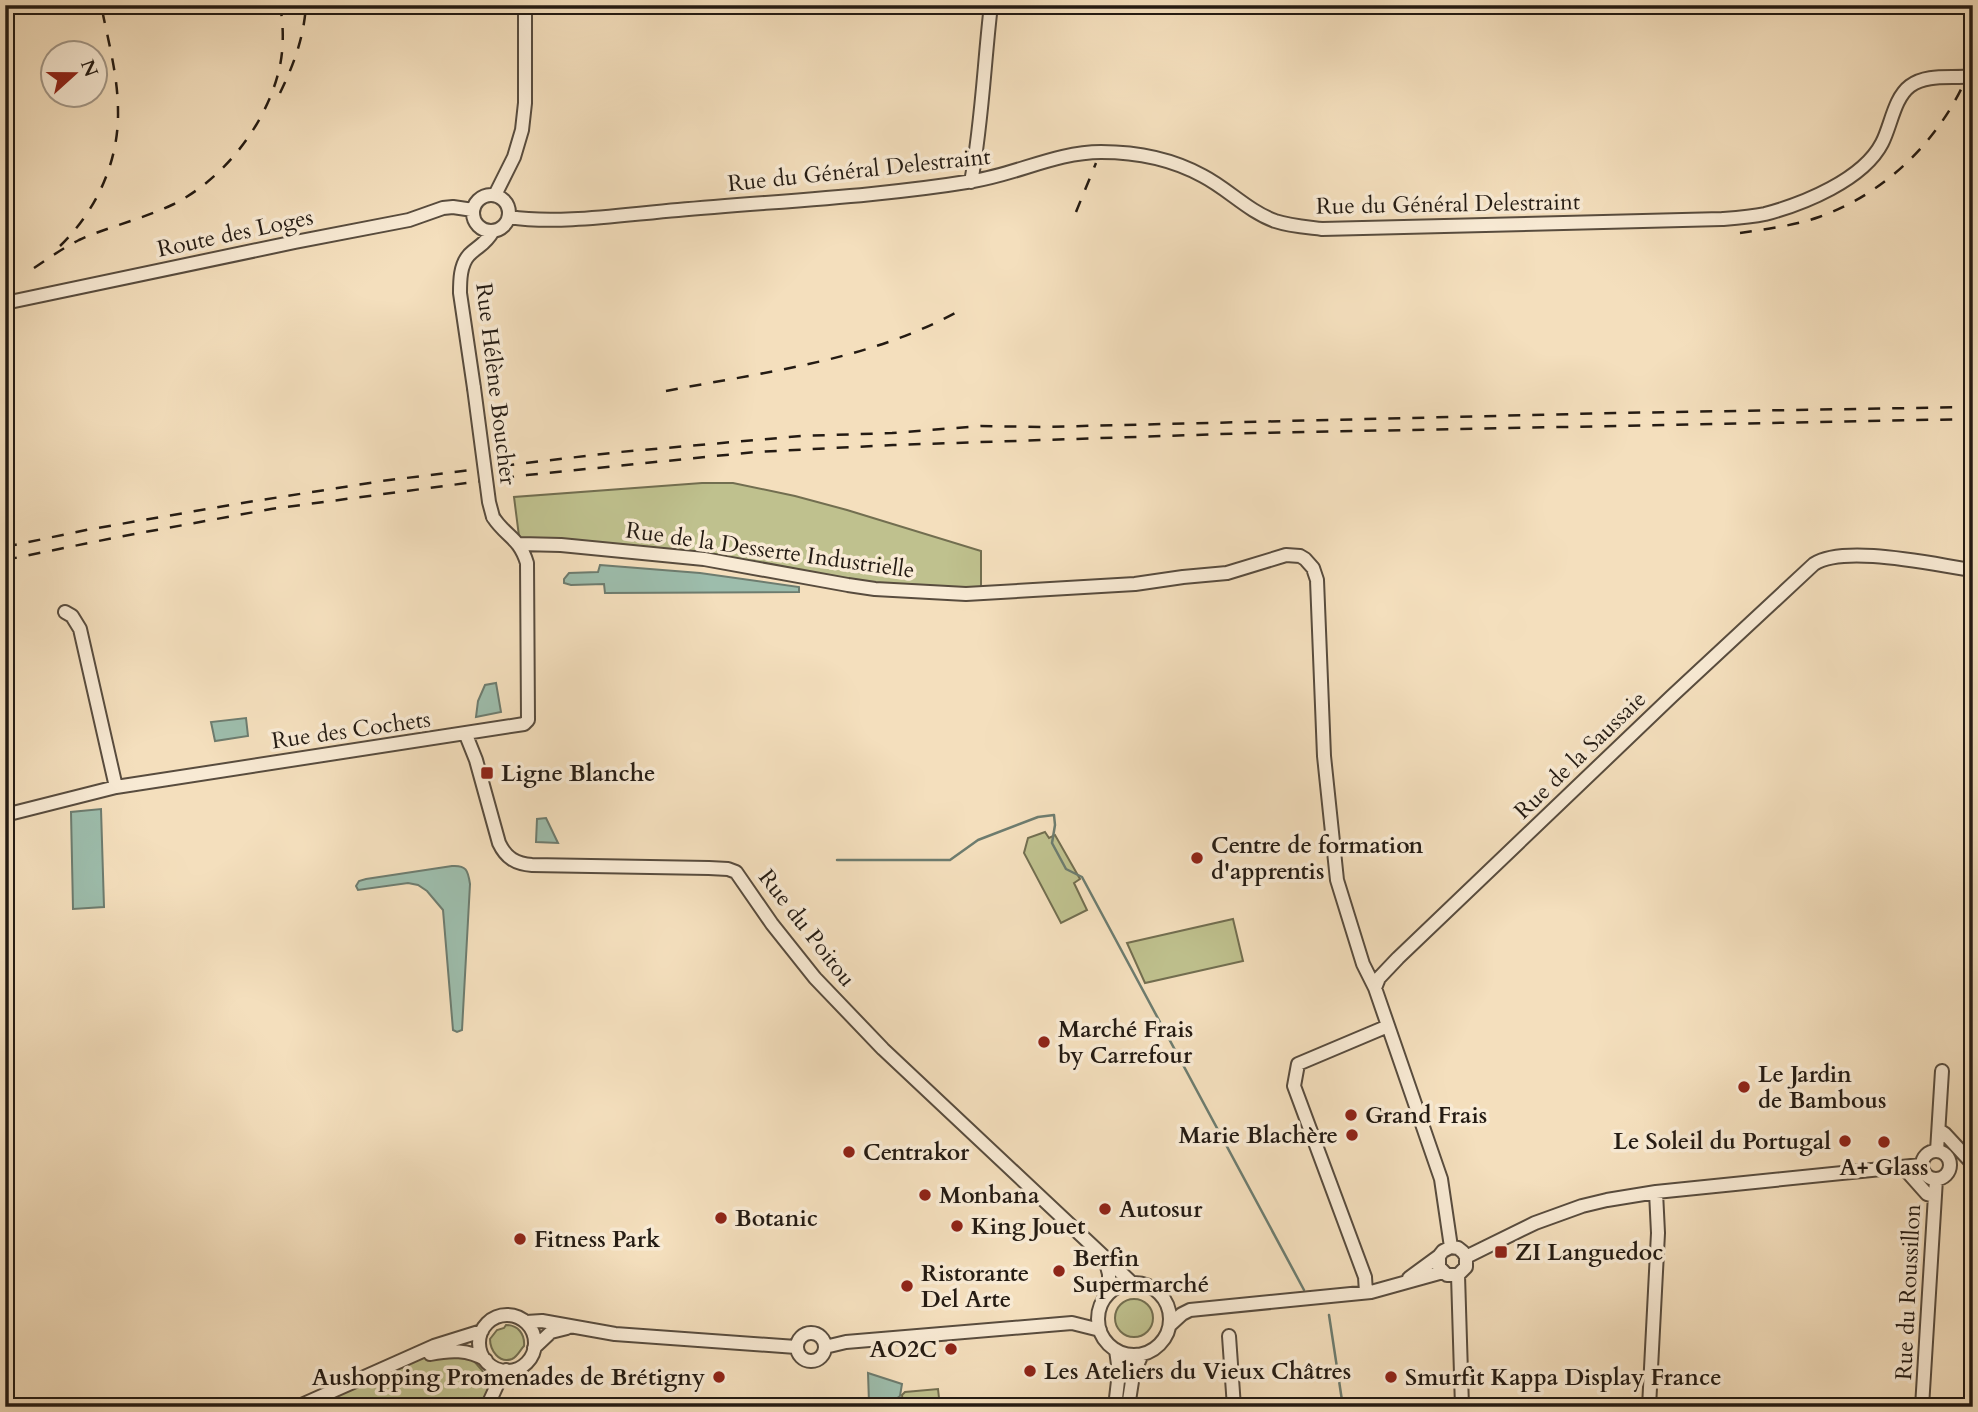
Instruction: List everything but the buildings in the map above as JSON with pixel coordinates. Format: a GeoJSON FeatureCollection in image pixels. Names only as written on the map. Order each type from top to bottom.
{"type":"FeatureCollection","features":[{"type":"Feature","properties":{"kind":"street"},"geometry":{"type":"LineString","coordinates":[[495,195],[514,157],[522,130],[525,103],[525,5]]}},
{"type":"Feature","properties":{"kind":"street"},"geometry":{"type":"LineString","coordinates":[[971,181],[978,146],[991,5]]}},
{"type":"Feature","properties":{"kind":"street","name":"Rue du Général Delestraint"},"geometry":{"type":"LineString","coordinates":[[509,217],[541,219],[606,216],[863,194],[971,181],[1006,174],[1065,156],[1115,152],[1143,154],[1204,176],[1253,210],[1294,226],[1322,229],[1722,219],[1764,214],[1804,201],[1835,186],[1861,169],[1881,146],[1908,88],[1927,78],[1973,76]]}},
{"type":"Feature","properties":{"kind":"street"},"geometry":{"type":"LineString","coordinates":[[486,195],[495,195],[508,206],[507,222],[501,229],[481,229],[475,222],[473,210],[478,200],[486,195]]}},
{"type":"Feature","properties":{"kind":"street","name":"Route des Loges"},"geometry":{"type":"LineString","coordinates":[[5,303],[409,220],[443,208],[473,210]]}},
{"type":"Feature","properties":{"kind":"street","name":"Rue Hélène Boucher"},"geometry":{"type":"LineString","coordinates":[[493,231],[486,243],[466,260],[460,279],[460,293],[489,502],[498,524],[520,544]]}},
{"type":"Feature","properties":{"kind":"street","name":"Rue des Cochets"},"geometry":{"type":"LineString","coordinates":[[5,815],[116,787],[524,724],[528,720],[527,562],[520,544]]}},
{"type":"Feature","properties":{"kind":"street","name":"Rue de la Desserte Industrielle"},"geometry":{"type":"LineString","coordinates":[[520,544],[561,545],[691,557],[848,586],[966,594],[1135,584],[1227,573],[1286,555],[1300,556],[1312,565],[1317,580],[1324,756],[1337,880],[1363,964],[1375,988],[1441,1179],[1451,1247]]}},
{"type":"Feature","properties":{"kind":"street","name":"Rue de la Saussaie"},"geometry":{"type":"LineString","coordinates":[[1375,988],[1379,978],[1398,958],[1662,705],[1821,559],[1835,556],[1876,557],[1973,570]]}},
{"type":"Feature","properties":{"kind":"street"},"geometry":{"type":"LineString","coordinates":[[65,612],[72,616],[80,629],[116,787]]}},
{"type":"Feature","properties":{"kind":"street","name":"Rue du Poitou"},"geometry":{"type":"LineString","coordinates":[[466,735],[476,760],[499,843],[510,858],[517,863],[532,866],[709,868],[736,872],[772,924],[830,993],[883,1049],[1132,1283]]}},
{"type":"Feature","properties":{"kind":"street"},"geometry":{"type":"LineString","coordinates":[[1366,1292],[1365,1277],[1294,1086],[1298,1064],[1388,1026]]}},
{"type":"Feature","properties":{"kind":"street"},"geometry":{"type":"LineString","coordinates":[[1937,1150],[1942,1071]]}},
{"type":"Feature","properties":{"kind":"street"},"geometry":{"type":"LineString","coordinates":[[1939,1130],[1971,1161]]}},
{"type":"Feature","properties":{"kind":"street"},"geometry":{"type":"LineString","coordinates":[[1937,1150],[1946,1155],[1950,1165],[1946,1175],[1936,1179],[1926,1175],[1921,1165],[1926,1154],[1937,1150]]}},
{"type":"Feature","properties":{"kind":"street"},"geometry":{"type":"LineString","coordinates":[[1950,1165],[1971,1161]]}},
{"type":"Feature","properties":{"kind":"street"},"geometry":{"type":"LineString","coordinates":[[1466,1257],[1535,1223],[1582,1206],[1629,1195],[1921,1165]]}},
{"type":"Feature","properties":{"kind":"street"},"geometry":{"type":"LineString","coordinates":[[1903,1167],[1927,1194],[1934,1196]]}},
{"type":"Feature","properties":{"kind":"street","name":"Rue du Roussillon"},"geometry":{"type":"LineString","coordinates":[[1922,1407],[1936,1179]]}},
{"type":"Feature","properties":{"kind":"street"},"geometry":{"type":"LineString","coordinates":[[1649,1407],[1658,1233],[1656,1192]]}},
{"type":"Feature","properties":{"kind":"street"},"geometry":{"type":"LineString","coordinates":[[1401,1284],[1451,1247],[1458,1248],[1466,1257],[1466,1267],[1458,1275],[1452,1276],[1443,1272],[1439,1266],[1439,1256]]}},
{"type":"Feature","properties":{"kind":"street"},"geometry":{"type":"LineString","coordinates":[[1105,1259],[1109,1274],[1109,1293]]}},
{"type":"Feature","properties":{"kind":"street"},"geometry":{"type":"LineString","coordinates":[[1170,1325],[1190,1310],[1366,1292],[1443,1272]]}},
{"type":"Feature","properties":{"kind":"street"},"geometry":{"type":"LineString","coordinates":[[1458,1275],[1462,1407]]}},
{"type":"Feature","properties":{"kind":"street"},"geometry":{"type":"LineString","coordinates":[[1132,1283],[1142,1283],[1160,1293],[1170,1313],[1170,1325],[1165,1338],[1155,1349],[1142,1354],[1124,1354],[1116,1350],[1100,1330],[1099,1312],[1102,1302],[1119,1286],[1132,1283]]}},
{"type":"Feature","properties":{"kind":"street"},"geometry":{"type":"LineString","coordinates":[[1166,1301],[1190,1310]]}},
{"type":"Feature","properties":{"kind":"street"},"geometry":{"type":"LineString","coordinates":[[825,1347],[846,1342],[1072,1323],[1099,1312]]}},
{"type":"Feature","properties":{"kind":"street"},"geometry":{"type":"LineString","coordinates":[[485,1360],[480,1346],[482,1331],[486,1324],[501,1315],[510,1315],[526,1322],[542,1321],[615,1334],[796,1347]]}},
{"type":"Feature","properties":{"kind":"street"},"geometry":{"type":"LineString","coordinates":[[409,1357],[463,1351],[474,1353],[499,1369],[522,1366],[532,1355],[534,1348],[533,1334],[526,1322]]}},
{"type":"Feature","properties":{"kind":"street"},"geometry":{"type":"LineString","coordinates":[[1072,1323],[1100,1330]]}},
{"type":"Feature","properties":{"kind":"street"},"geometry":{"type":"LineString","coordinates":[[534,1348],[551,1332],[571,1327]]}},
{"type":"Feature","properties":{"kind":"street"},"geometry":{"type":"LineString","coordinates":[[297,1407],[433,1346],[482,1331]]}},
{"type":"Feature","properties":{"kind":"street"},"geometry":{"type":"LineString","coordinates":[[813,1333],[823,1340],[825,1347],[821,1357],[812,1361],[801,1358],[796,1347],[803,1335],[813,1333]]}},
{"type":"Feature","properties":{"kind":"street"},"geometry":{"type":"LineString","coordinates":[[1229,1336],[1234,1407]]}},
{"type":"Feature","properties":{"kind":"street"},"geometry":{"type":"LineString","coordinates":[[1115,1407],[1119,1371],[1116,1350]]}},
{"type":"Feature","properties":{"kind":"street"},"geometry":{"type":"LineString","coordinates":[[1128,1407],[1133,1375],[1142,1354]]}},
{"type":"Feature","properties":{"kind":"street"},"geometry":{"type":"LineString","coordinates":[[487,1407],[506,1370]]}},
{"type":"Feature","properties":{"kind":"green space"},"geometry":{"type":"Polygon","coordinates":[[[733,483],[795,496],[981,551],[981,594],[875,590],[703,559],[520,544],[514,497],[733,483]]]}},
{"type":"Feature","properties":{"kind":"green space"},"geometry":{"type":"Polygon","coordinates":[[[1045,832],[1049,838],[1055,835],[1080,879],[1074,883],[1087,910],[1061,923],[1024,853],[1028,838],[1045,832]]]}},
{"type":"Feature","properties":{"kind":"green space"},"geometry":{"type":"Polygon","coordinates":[[[1233,919],[1243,961],[1145,983],[1127,943],[1233,919]]]}},
{"type":"Feature","properties":{"kind":"green space"},"geometry":{"type":"Polygon","coordinates":[[[1134,1299],[1148,1304],[1153,1318],[1148,1332],[1134,1337],[1120,1332],[1115,1318],[1120,1304],[1134,1299]]]}},
{"type":"Feature","properties":{"kind":"green space"},"geometry":{"type":"Polygon","coordinates":[[[506,1325],[517,1328],[522,1334],[524,1346],[512,1359],[503,1360],[496,1355],[490,1339],[497,1330],[506,1325]]]}},
{"type":"Feature","properties":{"kind":"green space"},"geometry":{"type":"Polygon","coordinates":[[[436,1354],[468,1354],[492,1382],[484,1407],[302,1407],[409,1360],[436,1354]]]}},
{"type":"Feature","properties":{"kind":"green space"},"geometry":{"type":"Polygon","coordinates":[[[938,1389],[940,1407],[903,1407],[902,1395],[905,1392],[938,1389]]]}},
{"type":"Feature","properties":{"kind":"shaded area"},"geometry":{"type":"Polygon","coordinates":[[[600,565],[700,573],[799,587],[799,592],[605,593],[604,584],[564,583],[569,573],[598,572],[600,565]]]}},
{"type":"Feature","properties":{"kind":"shaded area"},"geometry":{"type":"Polygon","coordinates":[[[496,683],[501,712],[476,717],[478,701],[485,685],[496,683]]]}},
{"type":"Feature","properties":{"kind":"shaded area"},"geometry":{"type":"Polygon","coordinates":[[[246,718],[248,736],[215,741],[211,722],[246,718]]]}},
{"type":"Feature","properties":{"kind":"shaded area"},"geometry":{"type":"Polygon","coordinates":[[[101,809],[104,907],[73,909],[71,812],[101,809]]]}},
{"type":"Feature","properties":{"kind":"shaded area"},"geometry":{"type":"Polygon","coordinates":[[[546,818],[558,843],[536,842],[537,819],[546,818]]]}},
{"type":"Feature","properties":{"kind":"shaded area"},"geometry":{"type":"Polygon","coordinates":[[[452,866],[466,869],[470,884],[462,1030],[457,1032],[453,1030],[443,910],[427,891],[418,885],[408,883],[358,890],[356,886],[359,881],[366,879],[452,866]]]}},
{"type":"Feature","properties":{"kind":"shaded area"},"geometry":{"type":"Polygon","coordinates":[[[868,1373],[902,1384],[900,1396],[892,1402],[869,1403],[868,1373]]]}},
{"type":"Feature","properties":{"kind":"waterway"},"geometry":{"type":"LineString","coordinates":[[837,860],[950,860],[978,840],[1038,817],[1054,815],[1052,843],[1066,869],[1082,877],[1304,1290]]}},
{"type":"Feature","properties":{"kind":"waterway"},"geometry":{"type":"LineString","coordinates":[[1329,1315],[1343,1407]]}},
{"type":"Feature","properties":{"kind":"railway"},"geometry":{"type":"LineString","coordinates":[[60,246],[94,201],[110,167],[114,149],[118,111],[116,85],[101,5]]}},
{"type":"Feature","properties":{"kind":"railway"},"geometry":{"type":"LineString","coordinates":[[34,268],[79,240],[174,204],[209,181],[225,166],[252,132],[272,94],[282,49],[280,5]]}},
{"type":"Feature","properties":{"kind":"railway"},"geometry":{"type":"LineString","coordinates":[[280,93],[298,50],[306,5]]}},
{"type":"Feature","properties":{"kind":"railway"},"geometry":{"type":"LineString","coordinates":[[1740,233],[1819,217],[1870,192],[1913,156],[1932,135],[1962,87],[1973,61]]}},
{"type":"Feature","properties":{"kind":"railway"},"geometry":{"type":"LineString","coordinates":[[1076,212],[1096,163]]}},
{"type":"Feature","properties":{"kind":"railway"},"geometry":{"type":"LineString","coordinates":[[666,391],[777,371],[850,354],[886,343],[955,313]]}},
{"type":"Feature","properties":{"kind":"railway"},"geometry":{"type":"LineString","coordinates":[[5,547],[86,530],[382,481],[620,452],[801,436],[981,426],[1041,427],[1973,407]]}},
{"type":"Feature","properties":{"kind":"railway"},"geometry":{"type":"LineString","coordinates":[[5,560],[271,509],[527,475],[755,452],[1254,433],[1973,419]]}},
{"type":"Feature","properties":{"kind":"place","name":"Ligne Blanche"},"geometry":{"type":"Point","coordinates":[487,773]}},
{"type":"Feature","properties":{"kind":"place","name":"Centre de formation d'apprentis"},"geometry":{"type":"Point","coordinates":[1197,858]}},
{"type":"Feature","properties":{"kind":"place","name":"Marché Frais by Carrefour"},"geometry":{"type":"Point","coordinates":[1044,1042]}},
{"type":"Feature","properties":{"kind":"place","name":"Le Jardin de Bambous"},"geometry":{"type":"Point","coordinates":[1744,1087]}},
{"type":"Feature","properties":{"kind":"place","name":"Grand Frais"},"geometry":{"type":"Point","coordinates":[1351,1115]}},
{"type":"Feature","properties":{"kind":"place","name":"Marie Blachère"},"geometry":{"type":"Point","coordinates":[1352,1135]}},
{"type":"Feature","properties":{"kind":"place","name":"Le Soleil du Portugal"},"geometry":{"type":"Point","coordinates":[1845,1141]}},
{"type":"Feature","properties":{"kind":"place","name":"A+ Glass"},"geometry":{"type":"Point","coordinates":[1884,1142]}},
{"type":"Feature","properties":{"kind":"place","name":"Centrakor"},"geometry":{"type":"Point","coordinates":[849,1152]}},
{"type":"Feature","properties":{"kind":"place","name":"Monbana"},"geometry":{"type":"Point","coordinates":[925,1195]}},
{"type":"Feature","properties":{"kind":"place","name":"Autosur"},"geometry":{"type":"Point","coordinates":[1105,1209]}},
{"type":"Feature","properties":{"kind":"place","name":"Botanic"},"geometry":{"type":"Point","coordinates":[721,1218]}},
{"type":"Feature","properties":{"kind":"place","name":"King Jouet"},"geometry":{"type":"Point","coordinates":[957,1226]}},
{"type":"Feature","properties":{"kind":"place","name":"Fitness Park"},"geometry":{"type":"Point","coordinates":[520,1239]}},
{"type":"Feature","properties":{"kind":"place","name":"ZI Languedoc"},"geometry":{"type":"Point","coordinates":[1501,1252]}},
{"type":"Feature","properties":{"kind":"place","name":"Berfin Supermarché"},"geometry":{"type":"Point","coordinates":[1059,1271]}},
{"type":"Feature","properties":{"kind":"place","name":"Ristorante Del Arte"},"geometry":{"type":"Point","coordinates":[907,1286]}},
{"type":"Feature","properties":{"kind":"place","name":"AO2C"},"geometry":{"type":"Point","coordinates":[951,1349]}},
{"type":"Feature","properties":{"kind":"place","name":"Les Ateliers du Vieux Châtres"},"geometry":{"type":"Point","coordinates":[1030,1371]}},
{"type":"Feature","properties":{"kind":"place","name":"Aushopping Promenades de Brétigny"},"geometry":{"type":"Point","coordinates":[719,1377]}},
{"type":"Feature","properties":{"kind":"place","name":"Smurfit Kappa Display France"},"geometry":{"type":"Point","coordinates":[1391,1377]}}]}
